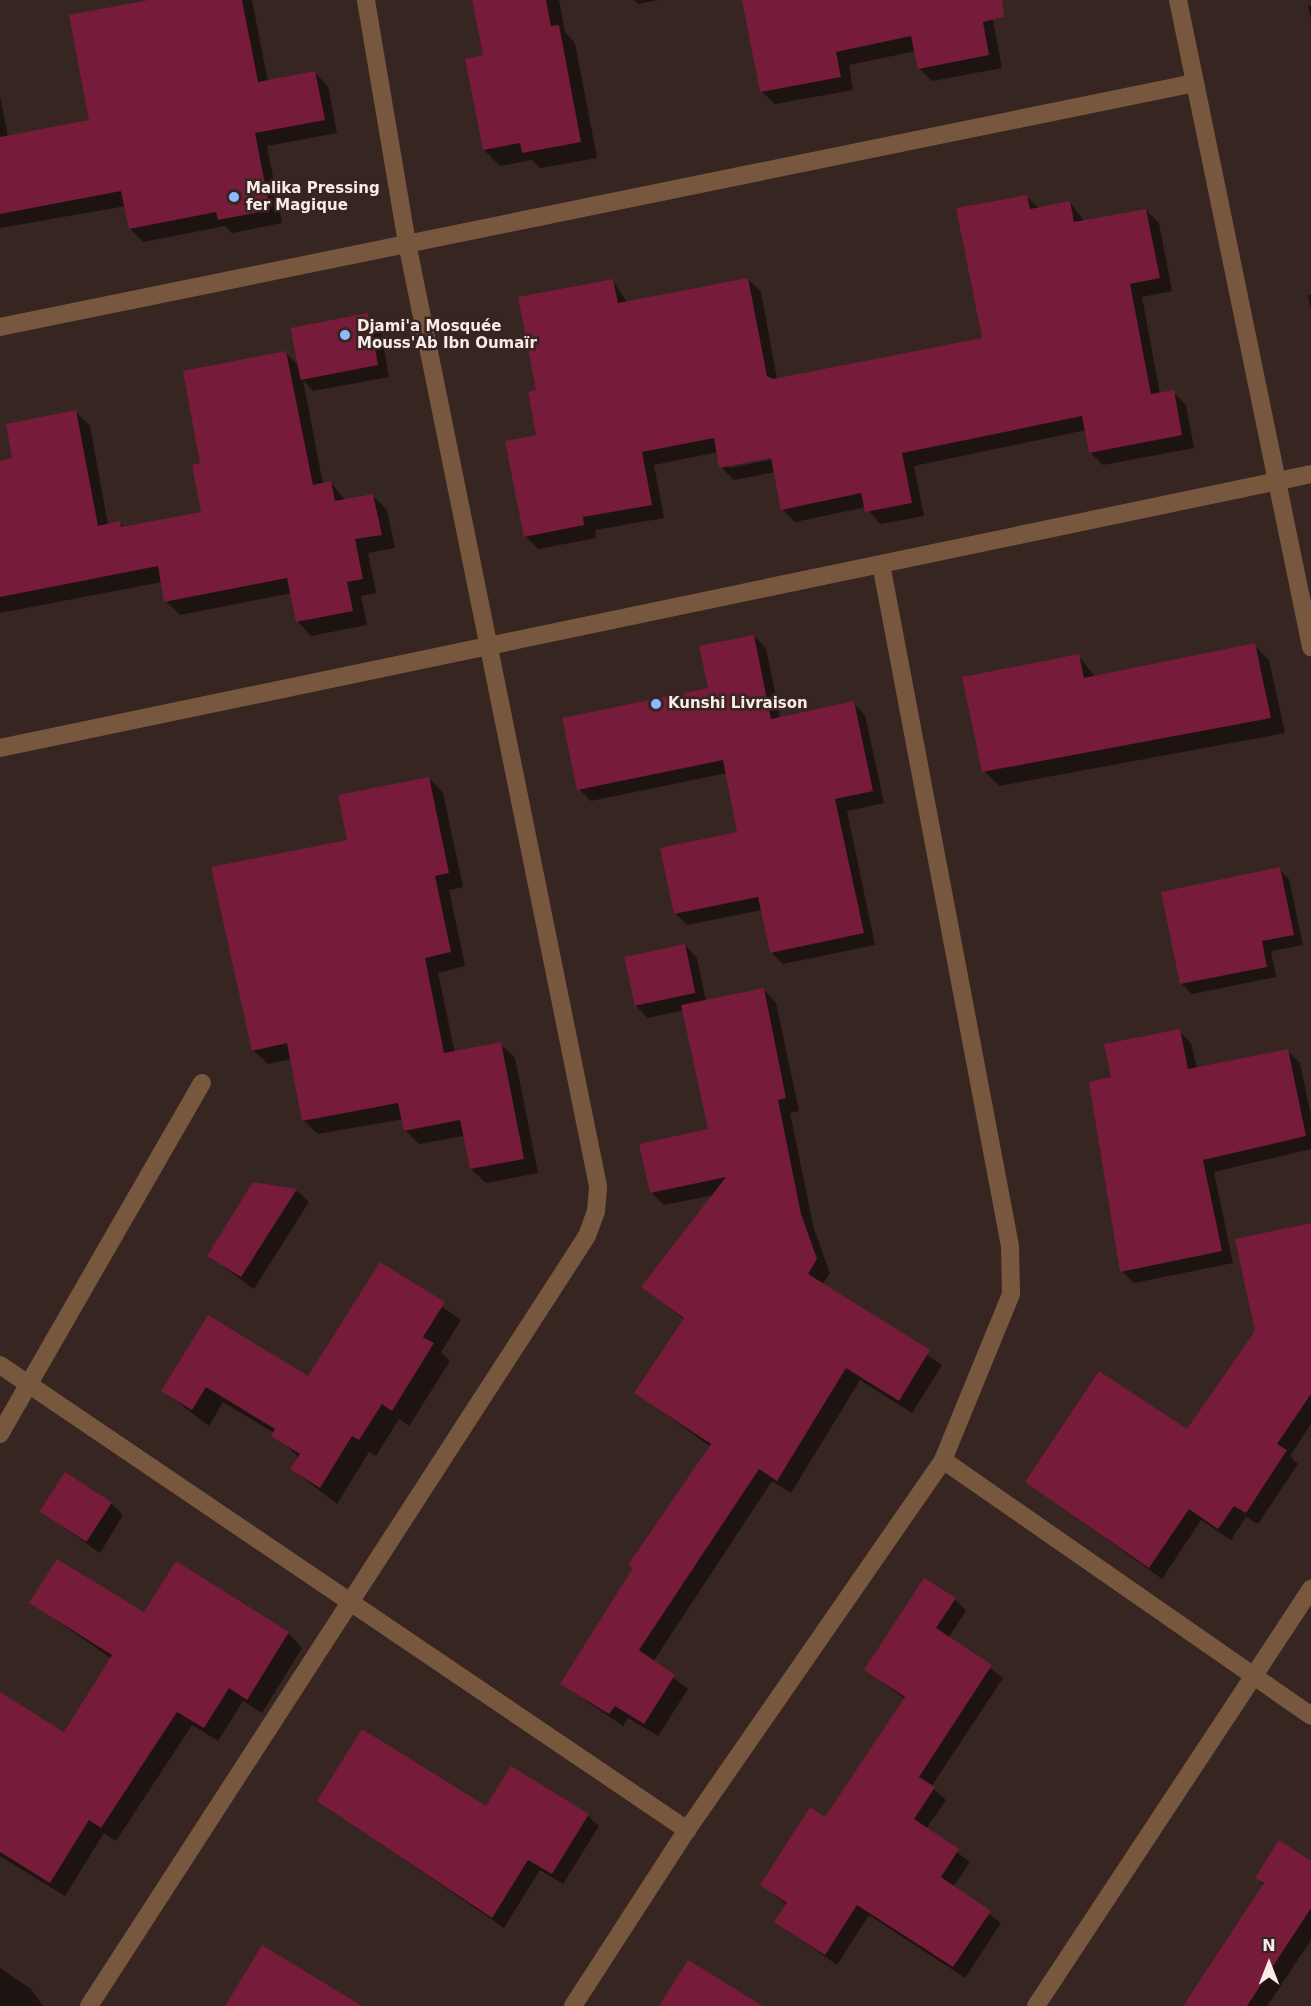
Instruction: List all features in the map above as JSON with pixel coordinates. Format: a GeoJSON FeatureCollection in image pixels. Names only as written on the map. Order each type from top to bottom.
{"type":"FeatureCollection","features":[{"type":"Feature","properties":{"kind":"street"},"geometry":{"type":"LineString","coordinates":[[88,2006],[586,1236],[596,1211],[598,1186],[407,243],[366,0]]}},
{"type":"Feature","properties":{"kind":"street"},"geometry":{"type":"LineString","coordinates":[[1178,0],[1311,647]]}},
{"type":"Feature","properties":{"kind":"street"},"geometry":{"type":"LineString","coordinates":[[0,327],[1195,83]]}},
{"type":"Feature","properties":{"kind":"street"},"geometry":{"type":"LineString","coordinates":[[0,748],[1311,474]]}},
{"type":"Feature","properties":{"kind":"street"},"geometry":{"type":"LineString","coordinates":[[573,2006],[687,1830],[943,1461],[1011,1294],[1012,1267],[881,564]]}},
{"type":"Feature","properties":{"kind":"street"},"geometry":{"type":"LineString","coordinates":[[0,1434],[202,1083]]}},
{"type":"Feature","properties":{"kind":"street"},"geometry":{"type":"LineString","coordinates":[[0,1365],[687,1830]]}},
{"type":"Feature","properties":{"kind":"street"},"geometry":{"type":"LineString","coordinates":[[943,1461],[1311,1716]]}},
{"type":"Feature","properties":{"kind":"street"},"geometry":{"type":"LineString","coordinates":[[1036,2006],[1256,1679],[1311,1589]]}},
{"type":"Feature","properties":{"kind":"building"},"geometry":{"type":"Polygon","coordinates":[[[149,0],[242,0],[258,82],[315,71],[325,120],[255,133],[270,210],[218,220],[216,212],[129,229],[121,191],[0,214],[0,137],[89,120],[69,15],[149,0]]]}},
{"type":"Feature","properties":{"kind":"building"},"geometry":{"type":"Polygon","coordinates":[[[472,0],[546,0],[551,26],[559,25],[581,142],[522,153],[520,143],[483,150],[465,59],[483,55],[472,0]]]}},
{"type":"Feature","properties":{"kind":"building"},"geometry":{"type":"Polygon","coordinates":[[[742,0],[1002,0],[1004,17],[983,22],[989,55],[918,69],[911,36],[836,52],[841,77],[760,92],[742,0]]]}},
{"type":"Feature","properties":{"kind":"building"},"geometry":{"type":"Polygon","coordinates":[[[1027,195],[1030,209],[1070,201],[1074,222],[1146,209],[1160,278],[1130,284],[1151,394],[1174,390],[1182,435],[1089,453],[1082,416],[902,453],[912,503],[865,512],[861,493],[781,510],[771,458],[719,468],[714,438],[642,452],[652,505],[583,517],[584,525],[524,537],[505,441],[536,435],[528,392],[536,390],[518,297],[613,279],[618,303],[748,278],[767,376],[773,379],[982,338],[956,208],[1027,195]]]}},
{"type":"Feature","properties":{"kind":"building"},"geometry":{"type":"Polygon","coordinates":[[[368,313],[378,365],[301,380],[290,328],[368,313]]]}},
{"type":"Feature","properties":{"kind":"building"},"geometry":{"type":"Polygon","coordinates":[[[286,351],[313,485],[331,481],[335,501],[373,494],[382,535],[355,539],[363,579],[347,582],[353,611],[296,622],[287,578],[164,602],[158,566],[0,597],[0,461],[12,458],[6,424],[76,410],[98,526],[120,521],[121,527],[201,512],[192,465],[200,463],[183,371],[286,351]]]}},
{"type":"Feature","properties":{"kind":"building"},"geometry":{"type":"Polygon","coordinates":[[[754,635],[771,719],[854,701],[873,791],[835,799],[864,933],[770,953],[758,897],[674,914],[660,848],[737,832],[723,760],[577,790],[562,718],[708,688],[699,646],[754,635]]]}},
{"type":"Feature","properties":{"kind":"building"},"geometry":{"type":"Polygon","coordinates":[[[1255,643],[1271,718],[982,772],[962,677],[1079,654],[1084,678],[1255,643]]]}},
{"type":"Feature","properties":{"kind":"building"},"geometry":{"type":"Polygon","coordinates":[[[429,777],[449,873],[435,876],[451,952],[425,958],[444,1053],[501,1042],[524,1159],[470,1169],[460,1120],[404,1131],[398,1103],[302,1121],[287,1043],[252,1051],[211,867],[347,840],[338,795],[429,777]]]}},
{"type":"Feature","properties":{"kind":"building"},"geometry":{"type":"Polygon","coordinates":[[[1280,867],[1294,935],[1262,941],[1267,967],[1180,984],[1161,892],[1280,867]]]}},
{"type":"Feature","properties":{"kind":"building"},"geometry":{"type":"Polygon","coordinates":[[[685,944],[695,993],[635,1006],[624,957],[685,944]]]}},
{"type":"Feature","properties":{"kind":"building"},"geometry":{"type":"Polygon","coordinates":[[[764,988],[786,1098],[778,1100],[801,1214],[817,1259],[808,1274],[930,1350],[899,1401],[846,1368],[777,1481],[759,1469],[639,1650],[675,1675],[644,1724],[615,1706],[609,1714],[560,1684],[633,1568],[628,1565],[711,1444],[634,1393],[684,1318],[641,1287],[726,1177],[650,1193],[639,1144],[708,1129],[681,1005],[764,988]]]}},
{"type":"Feature","properties":{"kind":"building"},"geometry":{"type":"Polygon","coordinates":[[[1180,1029],[1188,1069],[1288,1049],[1306,1136],[1203,1160],[1222,1251],[1120,1272],[1089,1082],[1111,1077],[1104,1044],[1180,1029]]]}},
{"type":"Feature","properties":{"kind":"building"},"geometry":{"type":"Polygon","coordinates":[[[253,1182],[297,1189],[241,1277],[207,1256],[253,1182]]]}},
{"type":"Feature","properties":{"kind":"building"},"geometry":{"type":"Polygon","coordinates":[[[1311,1223],[1311,1394],[1277,1444],[1287,1450],[1246,1513],[1234,1506],[1218,1529],[1189,1509],[1149,1568],[1025,1482],[1099,1371],[1187,1429],[1255,1331],[1235,1239],[1311,1223]]]}},
{"type":"Feature","properties":{"kind":"building"},"geometry":{"type":"Polygon","coordinates":[[[380,1262],[445,1302],[423,1337],[434,1343],[392,1411],[382,1404],[359,1440],[352,1436],[320,1488],[290,1469],[300,1454],[271,1436],[275,1429],[206,1387],[192,1410],[161,1391],[208,1315],[308,1376],[380,1262]]]}},
{"type":"Feature","properties":{"kind":"building"},"geometry":{"type":"Polygon","coordinates":[[[65,1472],[112,1502],[86,1542],[39,1511],[65,1472]]]}},
{"type":"Feature","properties":{"kind":"building"},"geometry":{"type":"Polygon","coordinates":[[[57,1559],[144,1612],[176,1561],[289,1632],[247,1700],[229,1688],[204,1728],[177,1712],[101,1828],[89,1820],[50,1883],[0,1852],[0,1692],[64,1732],[112,1655],[29,1603],[57,1559]]]}},
{"type":"Feature","properties":{"kind":"building"},"geometry":{"type":"Polygon","coordinates":[[[924,1578],[956,1598],[936,1628],[992,1665],[919,1777],[935,1787],[914,1819],[959,1849],[941,1877],[991,1911],[953,1967],[857,1905],[825,1955],[774,1922],[787,1903],[760,1885],[810,1807],[825,1817],[905,1697],[864,1670],[924,1578]]]}},
{"type":"Feature","properties":{"kind":"building"},"geometry":{"type":"Polygon","coordinates":[[[362,1729],[486,1806],[511,1766],[589,1814],[552,1874],[528,1860],[492,1918],[317,1801],[362,1729]]]}},
{"type":"Feature","properties":{"kind":"building"},"geometry":{"type":"Polygon","coordinates":[[[1279,1840],[1311,1861],[1311,1908],[1247,2006],[1183,2006],[1264,1883],[1255,1878],[1279,1840]]]}},
{"type":"Feature","properties":{"kind":"building"},"geometry":{"type":"Polygon","coordinates":[[[262,1945],[362,2006],[225,2006],[262,1945]]]}},
{"type":"Feature","properties":{"kind":"building"},"geometry":{"type":"Polygon","coordinates":[[[688,1960],[763,2006],[659,2006],[688,1960]]]}},
{"type":"Feature","properties":{"kind":"place","name":"Malika Pressing fer Magique"},"geometry":{"type":"Point","coordinates":[234,197]}},
{"type":"Feature","properties":{"kind":"place","name":"Djami'a Mosquée Mouss'Ab Ibn Oumaïr"},"geometry":{"type":"Point","coordinates":[345,335]}},
{"type":"Feature","properties":{"kind":"place","name":"Kunshi Livraison"},"geometry":{"type":"Point","coordinates":[656,704]}}]}
